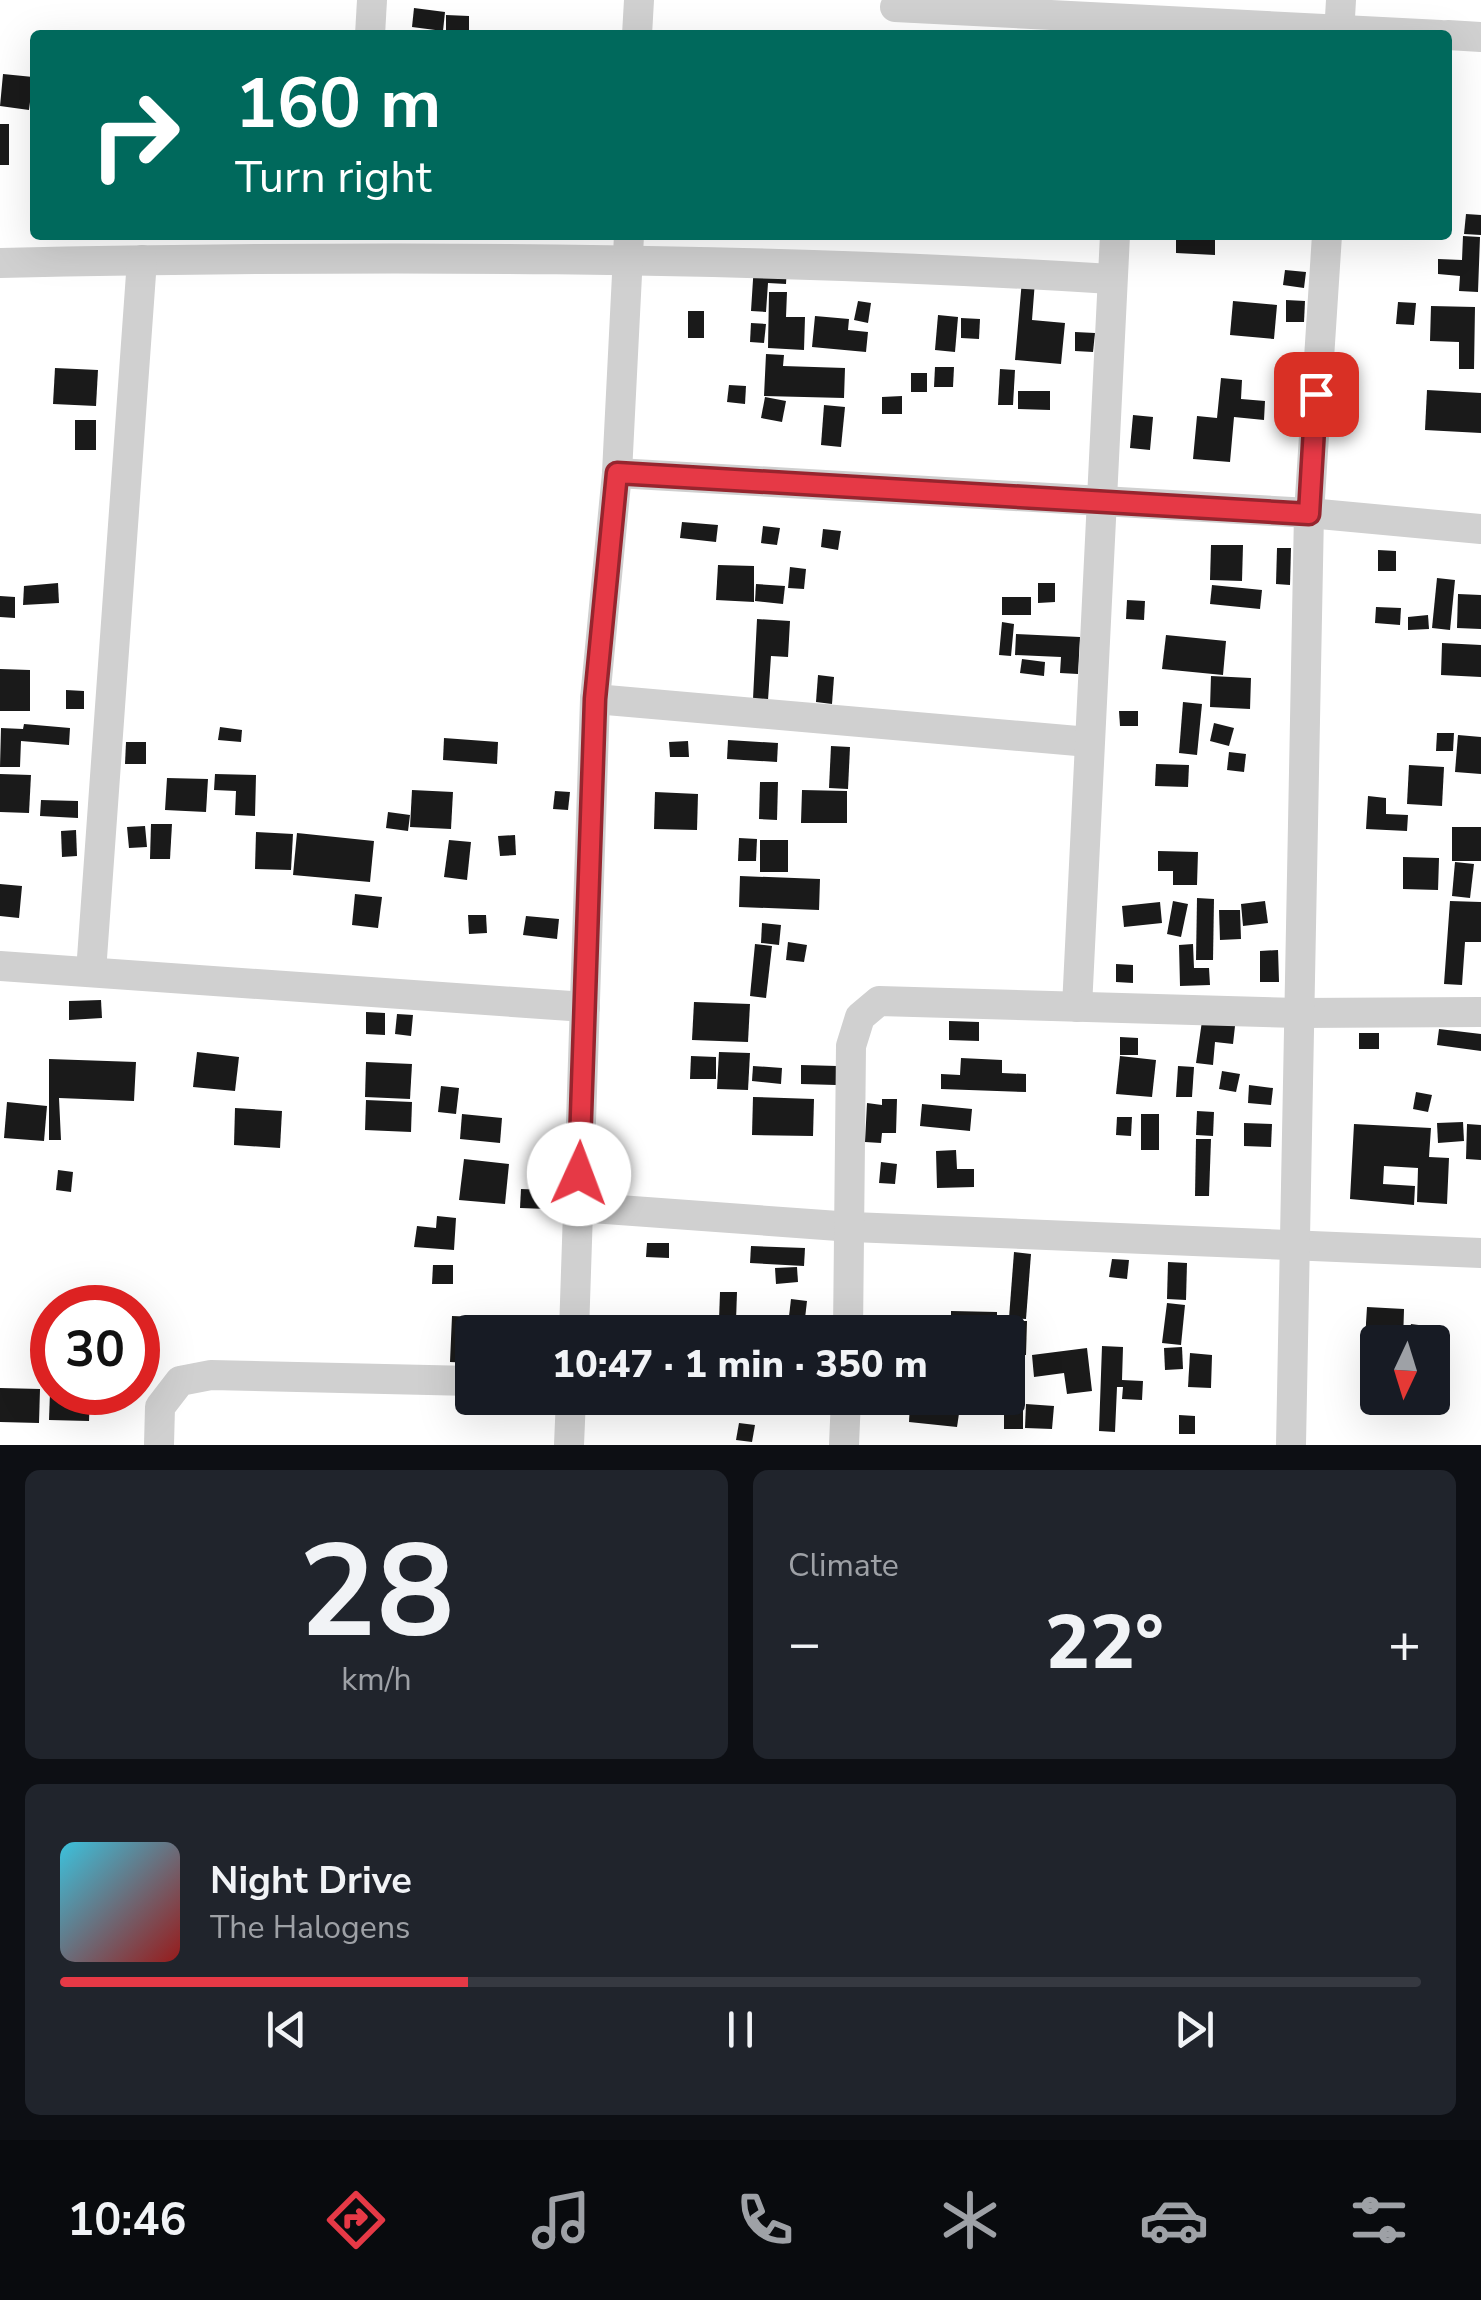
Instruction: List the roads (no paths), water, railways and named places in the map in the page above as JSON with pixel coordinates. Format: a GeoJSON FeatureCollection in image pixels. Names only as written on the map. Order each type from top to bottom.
{"type":"FeatureCollection","features":[{"type":"Feature","properties":{"kind":"street"},"geometry":{"type":"LineString","coordinates":[[370,30],[372,0]]}},
{"type":"Feature","properties":{"kind":"street"},"geometry":{"type":"LineString","coordinates":[[637,30],[638,0]]}},
{"type":"Feature","properties":{"kind":"street"},"geometry":{"type":"LineString","coordinates":[[1339,30],[1342,0]]}},
{"type":"Feature","properties":{"kind":"street"},"geometry":{"type":"LineString","coordinates":[[894,14],[1236,30]]}},
{"type":"Feature","properties":{"kind":"street"},"geometry":{"type":"LineString","coordinates":[[1452,35],[1481,37]]}},
{"type":"Feature","properties":{"kind":"street"},"geometry":{"type":"LineString","coordinates":[[1077,1007],[1114,240]]}},
{"type":"Feature","properties":{"kind":"street"},"geometry":{"type":"LineString","coordinates":[[1290,1445],[1309,514],[1326,240]]}},
{"type":"Feature","properties":{"kind":"street"},"geometry":{"type":"LineString","coordinates":[[0,263],[142,260],[359,246],[882,250],[1111,279]]}},
{"type":"Feature","properties":{"kind":"street"},"geometry":{"type":"LineString","coordinates":[[575,1315],[595,699],[617,473],[629,247]]}},
{"type":"Feature","properties":{"kind":"street"},"geometry":{"type":"LineString","coordinates":[[91,972],[142,260]]}},
{"type":"Feature","properties":{"kind":"street"},"geometry":{"type":"LineString","coordinates":[[617,473],[1309,514],[1481,530]]}},
{"type":"Feature","properties":{"kind":"street"},"geometry":{"type":"LineString","coordinates":[[595,699],[1089,742]]}},
{"type":"Feature","properties":{"kind":"street"},"geometry":{"type":"LineString","coordinates":[[0,966],[585,1007]]}},
{"type":"Feature","properties":{"kind":"street"},"geometry":{"type":"LineString","coordinates":[[849,1315],[851,1046],[860,1017],[879,1001],[1298,1013],[1481,1012]]}},
{"type":"Feature","properties":{"kind":"street"},"geometry":{"type":"LineString","coordinates":[[578,1208],[852,1227],[1481,1253]]}},
{"type":"Feature","properties":{"kind":"street"},"geometry":{"type":"LineString","coordinates":[[159,1445],[160,1407],[180,1381],[211,1375],[455,1380]]}},
{"type":"Feature","properties":{"kind":"street"},"geometry":{"type":"LineString","coordinates":[[569,1445],[570,1415]]}},
{"type":"Feature","properties":{"kind":"street"},"geometry":{"type":"LineString","coordinates":[[844,1445],[845,1415]]}}]}
